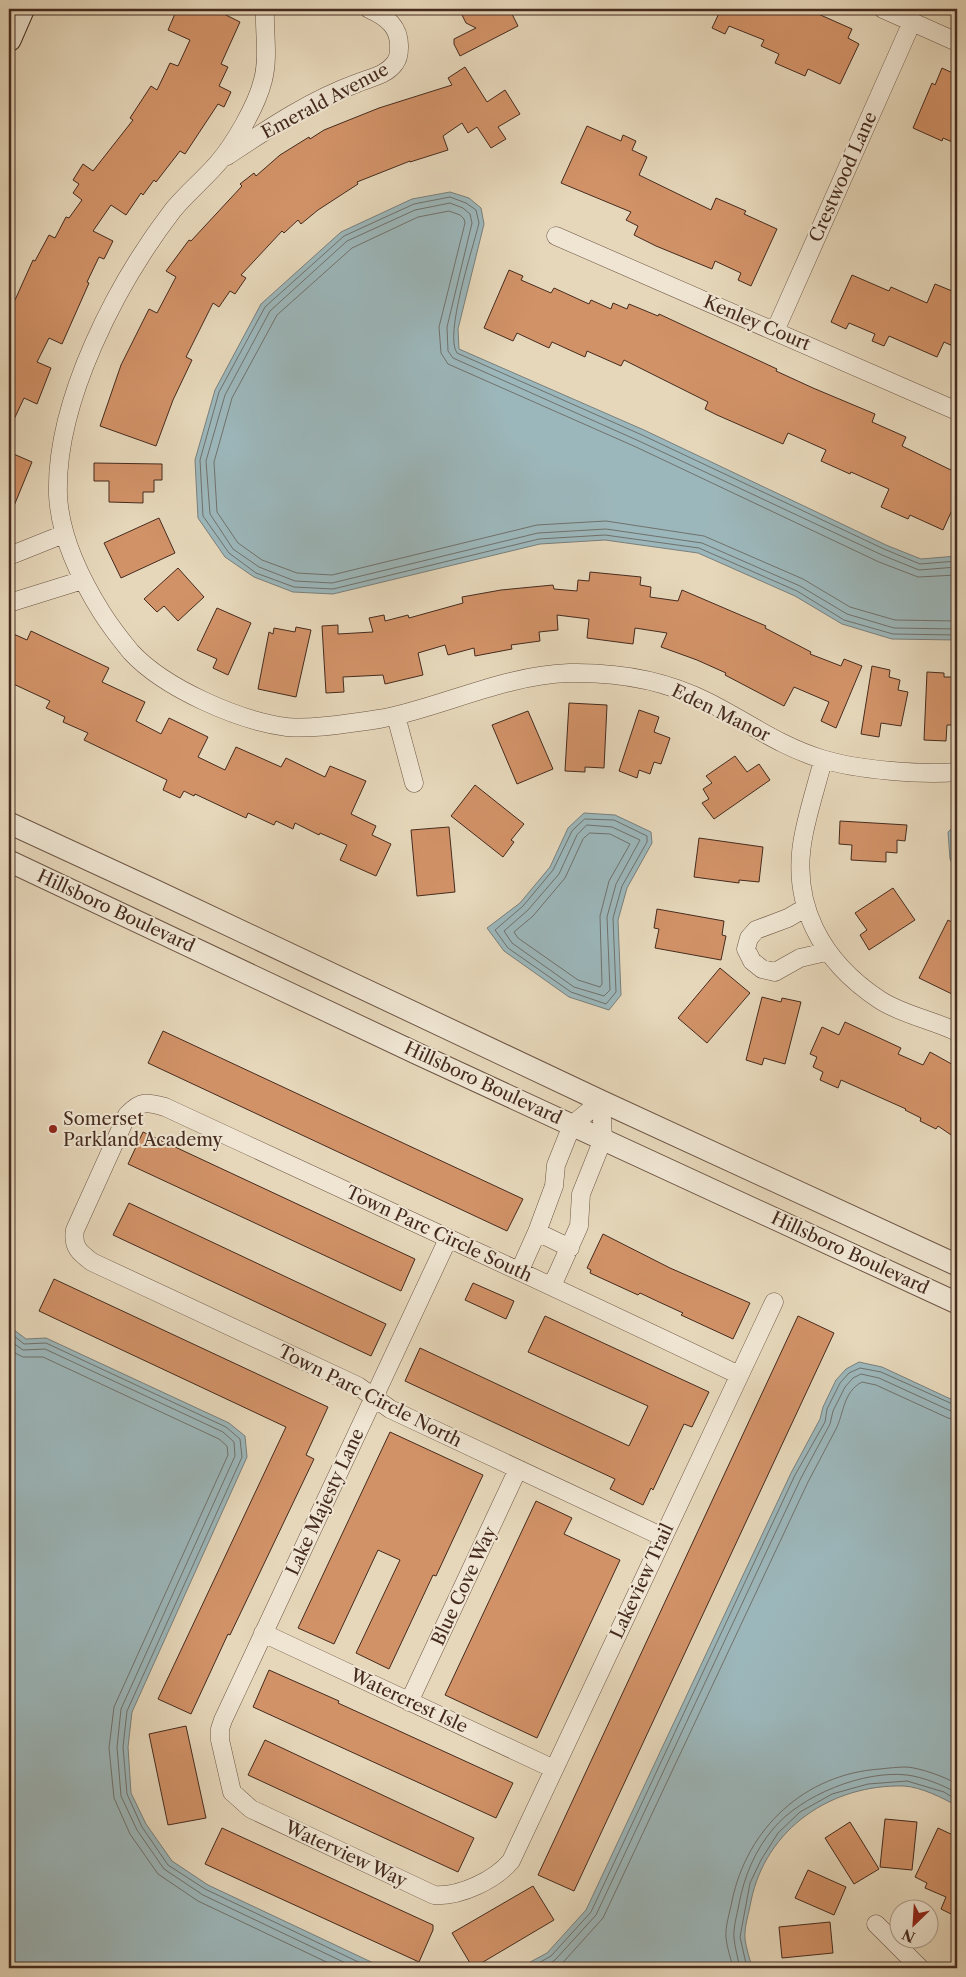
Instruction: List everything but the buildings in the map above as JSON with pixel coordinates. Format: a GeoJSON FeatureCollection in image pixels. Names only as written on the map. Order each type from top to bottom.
{"type":"FeatureCollection","features":[{"type":"Feature","properties":{"kind":"main road"},"geometry":{"type":"LineString","coordinates":[[9,39],[22,9]]}},
{"type":"Feature","properties":{"kind":"street","name":"Emerald Avenue"},"geometry":{"type":"LineString","coordinates":[[64,534],[58,496],[61,456],[67,417],[96,341],[120,288],[149,242],[178,205],[221,160],[243,126],[263,80],[266,47],[265,9]]}},
{"type":"Feature","properties":{"kind":"street","name":"Emerald Avenue"},"geometry":{"type":"LineString","coordinates":[[221,160],[302,109],[328,95],[375,77],[396,62],[400,37],[383,16],[369,9]]}},
{"type":"Feature","properties":{"kind":"street"},"geometry":{"type":"LineString","coordinates":[[883,9],[957,42]]}},
{"type":"Feature","properties":{"kind":"street","name":"Crestwood Lane"},"geometry":{"type":"LineString","coordinates":[[775,331],[912,22]]}},
{"type":"Feature","properties":{"kind":"street","name":"Kenley Court"},"geometry":{"type":"LineString","coordinates":[[556,236],[957,411]]}},
{"type":"Feature","properties":{"kind":"street"},"geometry":{"type":"LineString","coordinates":[[9,556],[64,534]]}},
{"type":"Feature","properties":{"kind":"street","name":"Eden Manor"},"geometry":{"type":"LineString","coordinates":[[64,534],[83,580],[109,624],[134,654],[166,680],[203,700],[246,718],[289,727],[332,726],[396,716],[525,679],[564,673],[603,674],[645,679],[682,690],[786,746],[823,760],[863,767],[957,772]]}},
{"type":"Feature","properties":{"kind":"street"},"geometry":{"type":"LineString","coordinates":[[9,603],[83,580]]}},
{"type":"Feature","properties":{"kind":"street"},"geometry":{"type":"LineString","coordinates":[[396,716],[414,783]]}},
{"type":"Feature","properties":{"kind":"street"},"geometry":{"type":"LineString","coordinates":[[823,760],[803,835],[801,870],[805,908],[810,922],[826,952],[848,976],[882,1001],[957,1032]]}},
{"type":"Feature","properties":{"kind":"street","name":"Hillsboro Boulevard"},"geometry":{"type":"LineString","coordinates":[[9,824],[957,1265]]}},
{"type":"Feature","properties":{"kind":"street","name":"Hillsboro Boulevard"},"geometry":{"type":"LineString","coordinates":[[9,861],[957,1303]]}},
{"type":"Feature","properties":{"kind":"street"},"geometry":{"type":"LineString","coordinates":[[805,908],[788,918],[756,930],[749,938],[746,949],[752,961],[762,970],[774,972],[800,958],[826,952]]}},
{"type":"Feature","properties":{"kind":"street"},"geometry":{"type":"LineString","coordinates":[[520,1270],[537,1232],[554,1186],[556,1165],[572,1125],[601,1101]]}},
{"type":"Feature","properties":{"kind":"street"},"geometry":{"type":"LineString","coordinates":[[552,1286],[579,1226],[581,1194],[603,1139],[601,1101]]}},
{"type":"Feature","properties":{"kind":"street","name":"Town Parc Circle South"},"geometry":{"type":"LineString","coordinates":[[79,1252],[73,1241],[75,1230],[127,1115],[136,1105],[148,1102],[165,1107],[448,1239],[520,1270],[739,1375]]}},
{"type":"Feature","properties":{"kind":"street"},"geometry":{"type":"LineString","coordinates":[[537,1232],[570,1248]]}},
{"type":"Feature","properties":{"kind":"street","name":"Lake Majesty Lane"},"geometry":{"type":"LineString","coordinates":[[220,1740],[220,1729],[223,1720],[448,1239]]}},
{"type":"Feature","properties":{"kind":"street","name":"Town Parc Circle North"},"geometry":{"type":"LineString","coordinates":[[79,1252],[92,1262],[358,1386],[390,1409],[663,1537]]}},
{"type":"Feature","properties":{"kind":"street","name":"Lakeview Trail"},"geometry":{"type":"LineString","coordinates":[[511,1861],[774,1302]]}},
{"type":"Feature","properties":{"kind":"street","name":"Blue Cove Way"},"geometry":{"type":"LineString","coordinates":[[409,1702],[518,1469]]}},
{"type":"Feature","properties":{"kind":"street","name":"Watercrest Isle"},"geometry":{"type":"LineString","coordinates":[[263,1634],[554,1769]]}},
{"type":"Feature","properties":{"kind":"street","name":"Waterview Way"},"geometry":{"type":"LineString","coordinates":[[220,1740],[232,1792],[251,1809],[434,1895],[457,1894],[496,1874],[511,1861]]}},
{"type":"Feature","properties":{"kind":"street"},"geometry":{"type":"LineString","coordinates":[[876,1924],[920,1968]]}},
{"type":"Feature","properties":{"kind":"water"},"geometry":{"type":"Polygon","coordinates":[[[450,192],[469,198],[481,208],[484,224],[458,329],[459,349],[644,430],[886,545],[921,559],[957,556],[957,640],[892,639],[842,624],[795,596],[698,553],[605,540],[540,544],[333,594],[293,592],[254,577],[225,557],[198,518],[195,460],[215,390],[261,304],[341,232],[412,199],[450,192]]]}},
{"type":"Feature","properties":{"kind":"water"},"geometry":{"type":"Polygon","coordinates":[[[584,813],[615,815],[651,832],[652,843],[627,888],[618,920],[621,995],[609,1010],[569,997],[504,951],[487,928],[520,903],[550,867],[568,828],[584,813]]]}},
{"type":"Feature","properties":{"kind":"water"},"geometry":{"type":"Polygon","coordinates":[[[957,824],[957,872],[950,859],[948,832],[957,824]]]}},
{"type":"Feature","properties":{"kind":"water"},"geometry":{"type":"Polygon","coordinates":[[[9,1326],[26,1339],[46,1338],[229,1423],[245,1436],[247,1457],[132,1712],[128,1747],[131,1793],[146,1824],[172,1861],[208,1885],[384,1968],[9,1968],[9,1326]]]}},
{"type":"Feature","properties":{"kind":"water"},"geometry":{"type":"Polygon","coordinates":[[[859,1362],[882,1367],[957,1402],[957,1806],[939,1796],[917,1788],[904,1786],[877,1787],[852,1793],[828,1802],[806,1815],[787,1832],[771,1852],[759,1875],[745,1930],[752,1968],[519,1968],[547,1953],[586,1910],[791,1473],[820,1419],[823,1407],[836,1380],[846,1369],[859,1362]]]}},
{"type":"Feature","properties":{"kind":"place","name":"Somerset Parkland Academy"},"geometry":{"type":"Point","coordinates":[53,1129]}}]}
